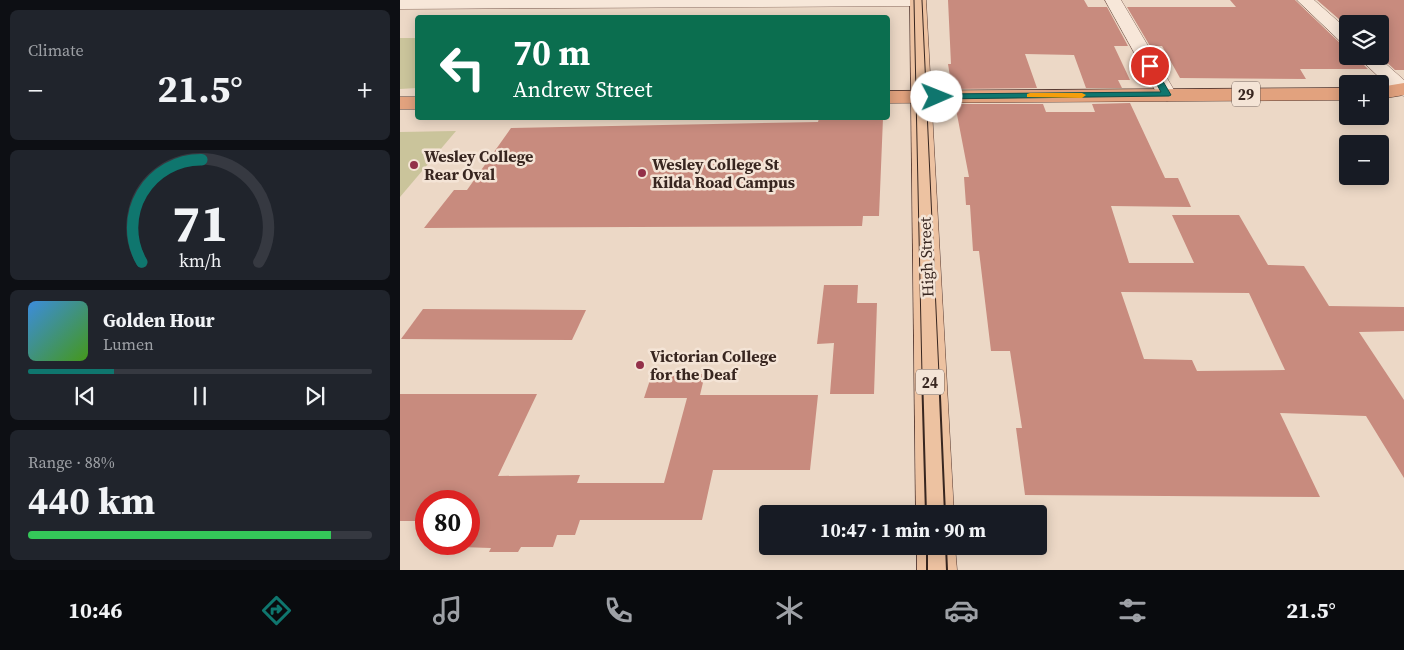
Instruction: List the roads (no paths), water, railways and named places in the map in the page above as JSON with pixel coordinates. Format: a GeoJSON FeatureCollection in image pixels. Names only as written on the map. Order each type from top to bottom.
{"type":"FeatureCollection","features":[{"type":"Feature","properties":{"kind":"highway"},"geometry":{"type":"LineString","coordinates":[[1389,93],[1404,91]]}},
{"type":"Feature","properties":{"kind":"highway","name":"29"},"geometry":{"type":"LineString","coordinates":[[890,97],[1339,94]]}},
{"type":"Feature","properties":{"kind":"highway"},"geometry":{"type":"LineString","coordinates":[[400,103],[415,103]]}},
{"type":"Feature","properties":{"kind":"main road","name":"High Street"},"geometry":{"type":"LineString","coordinates":[[918,0],[935,505]]}},
{"type":"Feature","properties":{"kind":"main road"},"geometry":{"type":"LineString","coordinates":[[936,555],[937,570]]}},
{"type":"Feature","properties":{"kind":"street"},"geometry":{"type":"LineString","coordinates":[[400,4],[918,0]]}},
{"type":"Feature","properties":{"kind":"street"},"geometry":{"type":"LineString","coordinates":[[1113,0],[1167,95]]}},
{"type":"Feature","properties":{"kind":"street"},"geometry":{"type":"LineString","coordinates":[[1306,0],[1339,31]]}},
{"type":"Feature","properties":{"kind":"street"},"geometry":{"type":"LineString","coordinates":[[1376,65],[1404,91]]}},
{"type":"Feature","properties":{"kind":"tram line"},"geometry":{"type":"LineString","coordinates":[[914,0],[922,375]]}},
{"type":"Feature","properties":{"kind":"tram line"},"geometry":{"type":"LineString","coordinates":[[922,0],[939,375]]}},
{"type":"Feature","properties":{"kind":"tram line"},"geometry":{"type":"LineString","coordinates":[[922,373],[926,505]]}},
{"type":"Feature","properties":{"kind":"tram line"},"geometry":{"type":"LineString","coordinates":[[939,373],[945,505]]}},
{"type":"Feature","properties":{"kind":"tram line"},"geometry":{"type":"LineString","coordinates":[[927,555],[927,570]]}},
{"type":"Feature","properties":{"kind":"tram line"},"geometry":{"type":"LineString","coordinates":[[946,555],[947,570]]}},
{"type":"Feature","properties":{"kind":"place","name":"Wesley College Rear Oval"},"geometry":{"type":"Point","coordinates":[414,165]}},
{"type":"Feature","properties":{"kind":"place","name":"Wesley College St Kilda Road Campus"},"geometry":{"type":"Point","coordinates":[642,173]}},
{"type":"Feature","properties":{"kind":"place","name":"Victorian College for the Deaf"},"geometry":{"type":"Point","coordinates":[640,365]}}]}
